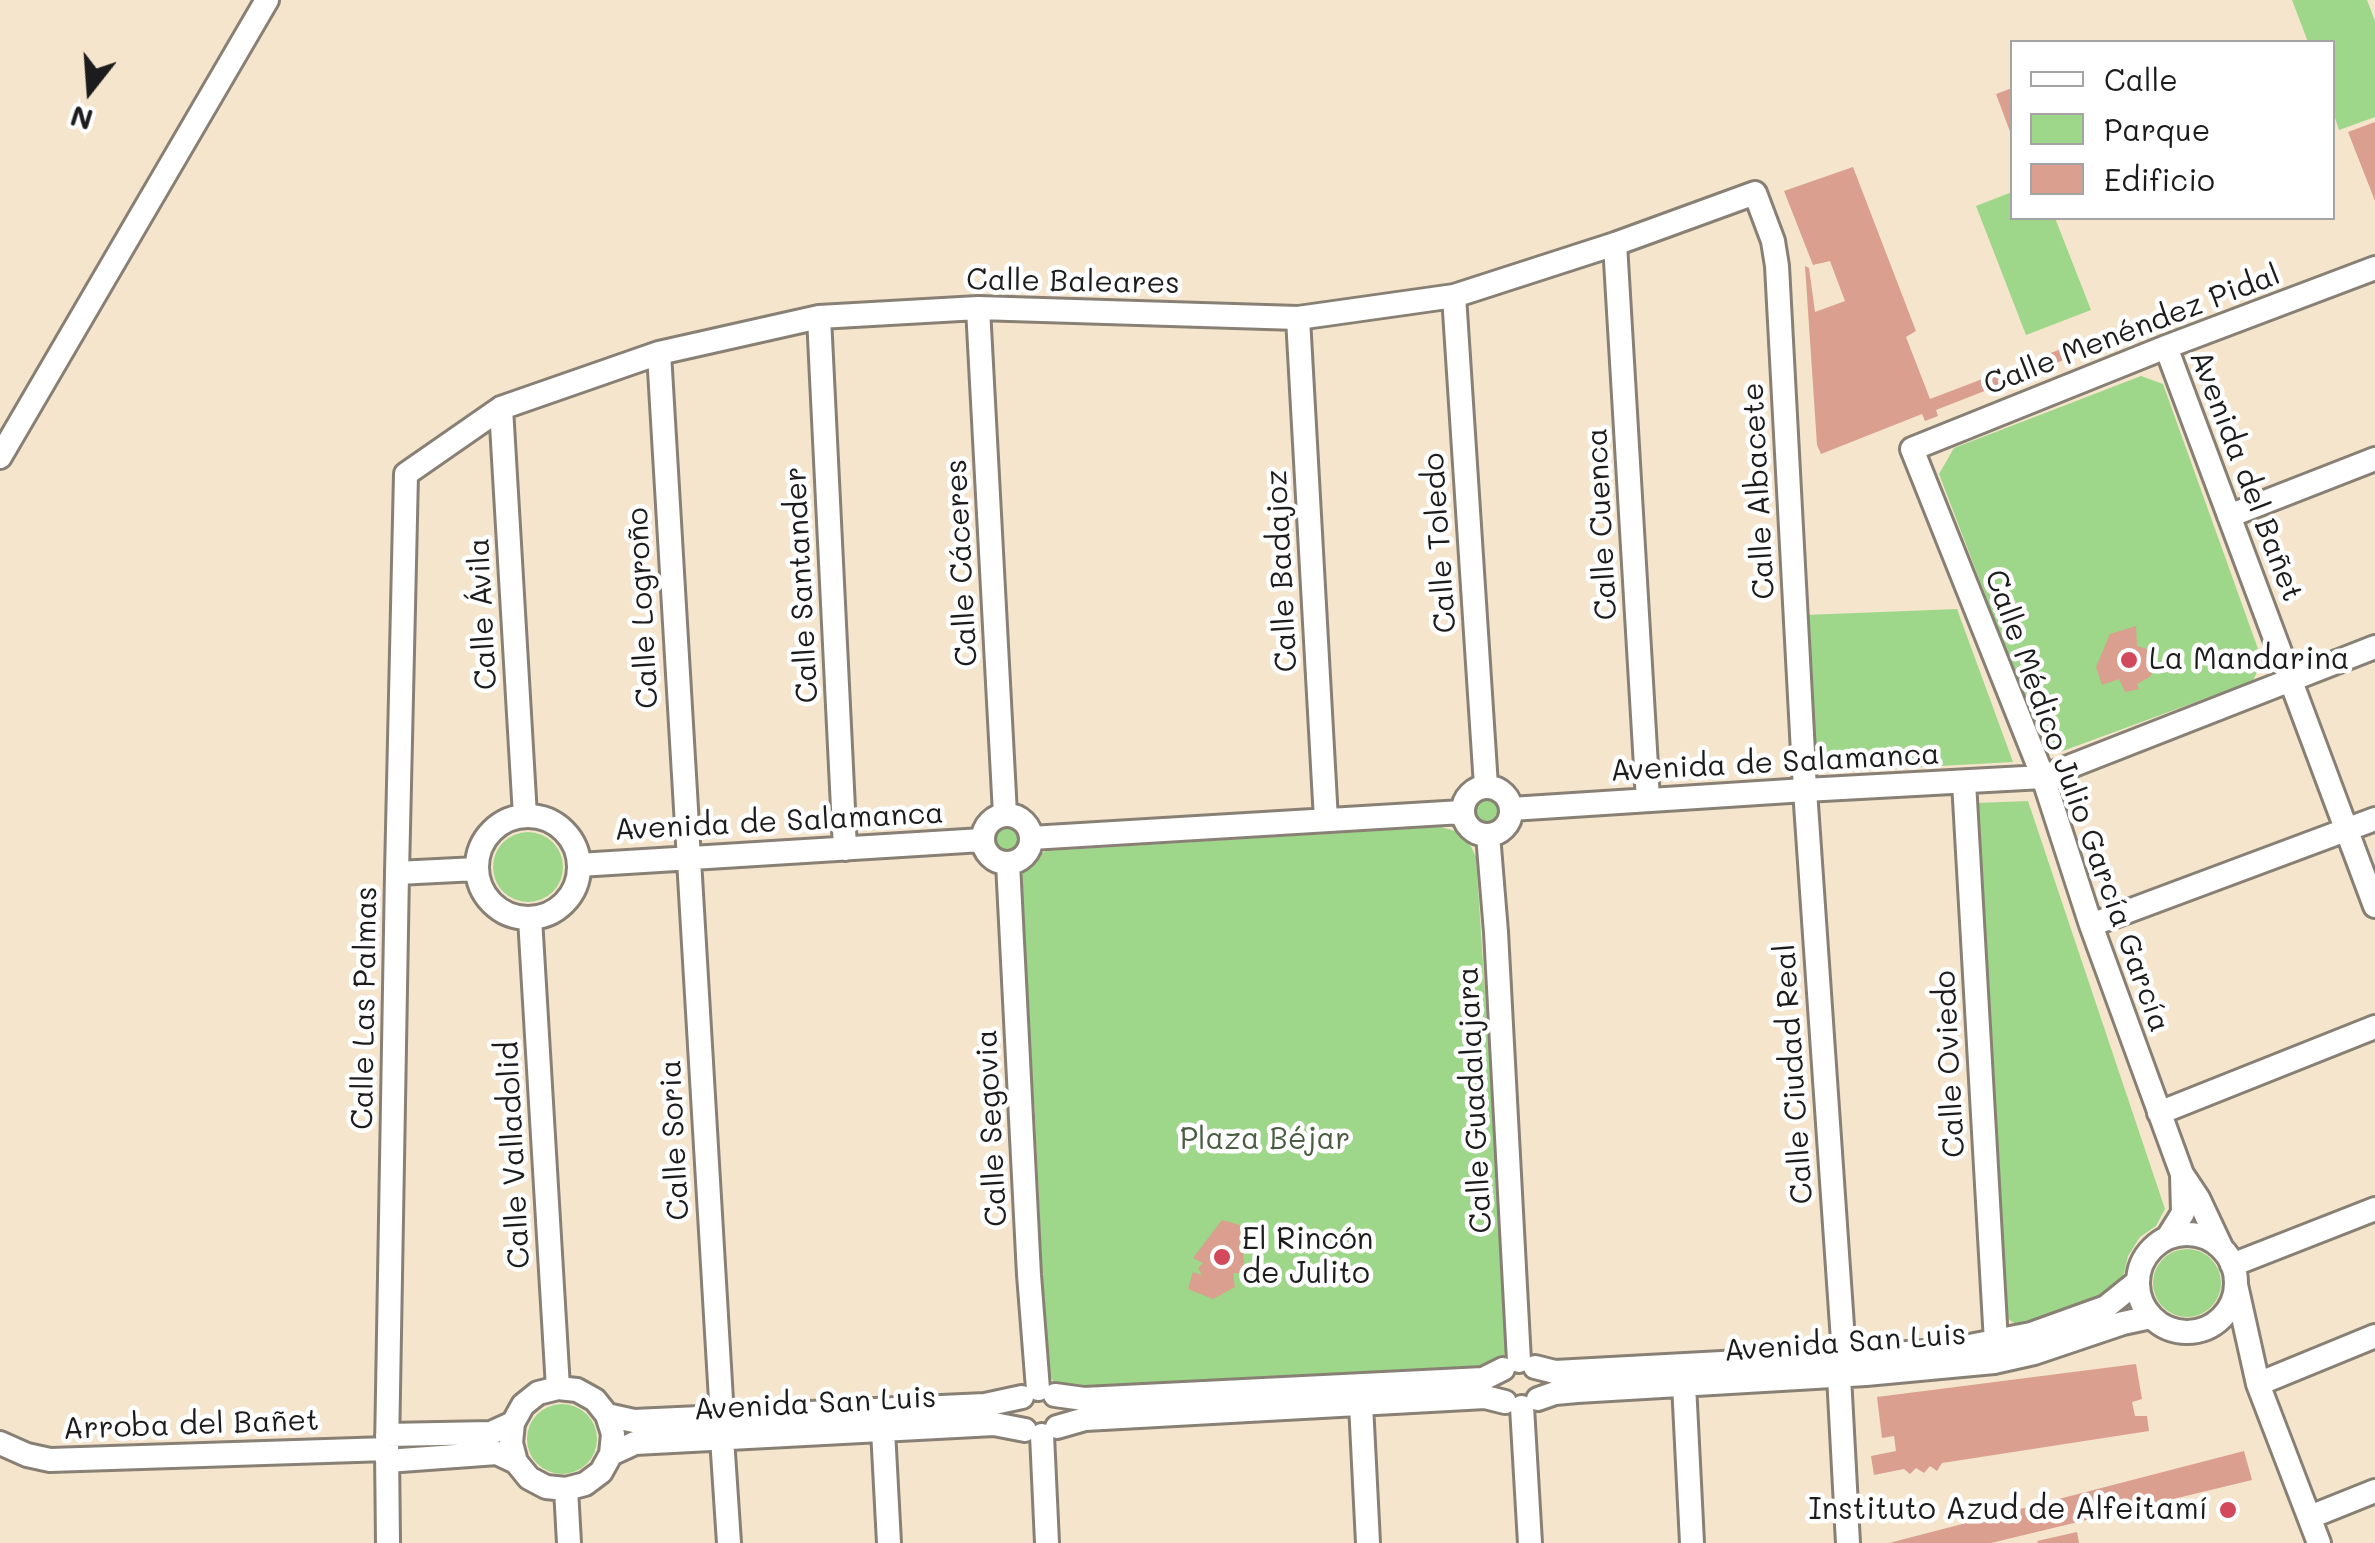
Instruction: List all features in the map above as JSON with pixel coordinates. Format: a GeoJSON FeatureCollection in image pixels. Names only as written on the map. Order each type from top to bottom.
{"type":"FeatureCollection","features":[{"type":"Feature","properties":{"kind":"street"},"geometry":{"type":"LineString","coordinates":[[0,457],[268,0]]}},
{"type":"Feature","properties":{"kind":"street","name":"Calle Baleares"},"geometry":{"type":"LineString","coordinates":[[406,474],[501,408],[659,353],[820,317],[978,308],[1298,318],[1454,296],[1755,193]]}},
{"type":"Feature","properties":{"kind":"street","name":"Calle Albacete"},"geometry":{"type":"LineString","coordinates":[[1755,193],[1773,241],[1777,266],[1805,790]]}},
{"type":"Feature","properties":{"kind":"street","name":"Calle Cuenca"},"geometry":{"type":"LineString","coordinates":[[1615,244],[1648,800]]}},
{"type":"Feature","properties":{"kind":"street","name":"Calle Menéndez Pidal"},"geometry":{"type":"LineString","coordinates":[[1912,449],[2375,268]]}},
{"type":"Feature","properties":{"kind":"street","name":"Calle Toledo"},"geometry":{"type":"LineString","coordinates":[[1454,296],[1486,786]]}},
{"type":"Feature","properties":{"kind":"street","name":"Calle Cáceres"},"geometry":{"type":"LineString","coordinates":[[978,308],[1006,814]]}},
{"type":"Feature","properties":{"kind":"street","name":"Calle Santander"},"geometry":{"type":"LineString","coordinates":[[820,317],[845,849]]}},
{"type":"Feature","properties":{"kind":"street","name":"Calle Badajoz"},"geometry":{"type":"LineString","coordinates":[[1298,318],[1326,820]]}},
{"type":"Feature","properties":{"kind":"street","name":"Avenida del Bañet"},"geometry":{"type":"LineString","coordinates":[[2166,347],[2375,906]]}},
{"type":"Feature","properties":{"kind":"street","name":"Calle Logroño"},"geometry":{"type":"LineString","coordinates":[[659,353],[688,859]]}},
{"type":"Feature","properties":{"kind":"street","name":"Calle Ávila"},"geometry":{"type":"LineString","coordinates":[[501,408],[525,816]]}},
{"type":"Feature","properties":{"kind":"street","name":"Calle Médico Julio García García"},"geometry":{"type":"LineString","coordinates":[[1912,449],[2043,777],[2091,925],[2182,1174],[2198,1198],[2230,1266],[2255,1374],[2319,1543]]}},
{"type":"Feature","properties":{"kind":"street"},"geometry":{"type":"LineString","coordinates":[[2229,516],[2375,459]]}},
{"type":"Feature","properties":{"kind":"street","name":"Calle Las Palmas"},"geometry":{"type":"LineString","coordinates":[[388,1543],[406,474]]}},
{"type":"Feature","properties":{"kind":"street","name":"Avenida de Salamanca"},"geometry":{"type":"LineString","coordinates":[[1511,809],[2043,777],[2375,647]]}},
{"type":"Feature","properties":{"kind":"street","name":"Calle Oviedo"},"geometry":{"type":"LineString","coordinates":[[1964,782],[1996,1342]]}},
{"type":"Feature","properties":{"kind":"street"},"geometry":{"type":"LineString","coordinates":[[1486,786],[1503,792],[1511,809],[1505,827],[1488,835],[1470,828],[1462,812],[1468,794],[1486,786]]}},
{"type":"Feature","properties":{"kind":"street","name":"Calle Ciudad Real"},"geometry":{"type":"LineString","coordinates":[[1805,790],[1841,1365],[1848,1543]]}},
{"type":"Feature","properties":{"kind":"street"},"geometry":{"type":"LineString","coordinates":[[1031,838],[1462,812]]}},
{"type":"Feature","properties":{"kind":"street"},"geometry":{"type":"LineString","coordinates":[[1006,814],[1024,820],[1031,838],[1025,855],[1008,863],[990,857],[982,840],[989,822],[1006,814]]}},
{"type":"Feature","properties":{"kind":"street"},"geometry":{"type":"LineString","coordinates":[[525,816],[545,819],[562,829],[574,845],[579,864],[576,884],[566,901],[550,913],[530,918],[511,915],[493,905],[482,889],[477,869],[480,850],[490,832],[506,821],[525,816]]}},
{"type":"Feature","properties":{"kind":"street"},"geometry":{"type":"LineString","coordinates":[[2091,925],[2375,819]]}},
{"type":"Feature","properties":{"kind":"street","name":"Calle Guadalajara"},"geometry":{"type":"LineString","coordinates":[[1488,835],[1519,1366]]}},
{"type":"Feature","properties":{"kind":"street","name":"Avenida de Salamanca"},"geometry":{"type":"LineString","coordinates":[[579,864],[982,840]]}},
{"type":"Feature","properties":{"kind":"street","name":"Calle Soria"},"geometry":{"type":"LineString","coordinates":[[688,859],[728,1543]]}},
{"type":"Feature","properties":{"kind":"street","name":"Calle Segovia"},"geometry":{"type":"LineString","coordinates":[[1008,863],[1038,1394]]}},
{"type":"Feature","properties":{"kind":"street"},"geometry":{"type":"LineString","coordinates":[[397,873],[477,869]]}},
{"type":"Feature","properties":{"kind":"street","name":"Calle Valladolid"},"geometry":{"type":"LineString","coordinates":[[530,918],[558,1388]]}},
{"type":"Feature","properties":{"kind":"street"},"geometry":{"type":"LineString","coordinates":[[2159,1114],[2375,1027]]}},
{"type":"Feature","properties":{"kind":"street","name":"Calle Médico Julio García García"},"geometry":{"type":"LineString","coordinates":[[2168,1238],[2183,1212],[2182,1174]]}},
{"type":"Feature","properties":{"kind":"street"},"geometry":{"type":"LineString","coordinates":[[2230,1266],[2375,1209]]}},
{"type":"Feature","properties":{"kind":"street"},"geometry":{"type":"LineString","coordinates":[[2187,1234],[2206,1238],[2230,1266],[2232,1302],[2221,1318],[2205,1329],[2186,1332],[2167,1328],[2151,1317],[2141,1301],[2137,1282],[2141,1264],[2152,1248],[2168,1238],[2187,1234]]}},
{"type":"Feature","properties":{"kind":"street","name":"Avenida San Luis"},"geometry":{"type":"LineString","coordinates":[[607,1415],[634,1422],[722,1428],[883,1430],[994,1424],[1041,1430],[1085,1419],[1485,1396],[1522,1403],[1555,1393],[1684,1384],[1996,1342],[2106,1308],[2137,1282]]}},
{"type":"Feature","properties":{"kind":"street","name":"Avenida San Luis"},"geometry":{"type":"LineString","coordinates":[[611,1454],[635,1443],[722,1428],[985,1405],[1038,1394],[1084,1399],[1482,1379],[1519,1366],[1555,1372],[1994,1362],[2151,1317]]}},
{"type":"Feature","properties":{"kind":"street","name":"Calle Médico Julio García García"},"geometry":{"type":"LineString","coordinates":[[2205,1329],[2232,1336],[2255,1374]]}},
{"type":"Feature","properties":{"kind":"street"},"geometry":{"type":"LineString","coordinates":[[2255,1374],[2375,1336]]}},
{"type":"Feature","properties":{"kind":"street"},"geometry":{"type":"LineString","coordinates":[[1519,1366],[1543,1382],[1542,1391],[1522,1403],[1497,1386],[1519,1366]]}},
{"type":"Feature","properties":{"kind":"street"},"geometry":{"type":"LineString","coordinates":[[1684,1384],[1692,1543]]}},
{"type":"Feature","properties":{"kind":"street"},"geometry":{"type":"LineString","coordinates":[[558,1388],[578,1390],[595,1400],[607,1415],[613,1434],[611,1454],[601,1472],[585,1484],[566,1490],[546,1487],[529,1478],[516,1462],[510,1443],[513,1423],[522,1405],[538,1393],[558,1388]]}},
{"type":"Feature","properties":{"kind":"street"},"geometry":{"type":"LineString","coordinates":[[1038,1394],[1060,1401],[1063,1410],[1062,1419],[1041,1430],[1016,1414],[1038,1394]]}},
{"type":"Feature","properties":{"kind":"street"},"geometry":{"type":"LineString","coordinates":[[1522,1403],[1530,1543]]}},
{"type":"Feature","properties":{"kind":"street"},"geometry":{"type":"LineString","coordinates":[[1361,1404],[1368,1543]]}},
{"type":"Feature","properties":{"kind":"street"},"geometry":{"type":"LineString","coordinates":[[387,1448],[492,1433],[513,1423]]}},
{"type":"Feature","properties":{"kind":"street"},"geometry":{"type":"LineString","coordinates":[[883,1430],[890,1543]]}},
{"type":"Feature","properties":{"kind":"street"},"geometry":{"type":"LineString","coordinates":[[1041,1430],[1047,1543]]}},
{"type":"Feature","properties":{"kind":"street","name":"Arroba del Bañet"},"geometry":{"type":"LineString","coordinates":[[0,1443],[50,1460],[387,1448]]}},
{"type":"Feature","properties":{"kind":"street"},"geometry":{"type":"LineString","coordinates":[[387,1448],[497,1453],[516,1462]]}},
{"type":"Feature","properties":{"kind":"street"},"geometry":{"type":"LineString","coordinates":[[566,1490],[569,1543]]}},
{"type":"Feature","properties":{"kind":"street"},"geometry":{"type":"LineString","coordinates":[[2310,1517],[2375,1491]]}},
{"type":"Feature","properties":{"kind":"green space"},"geometry":{"type":"Polygon","coordinates":[[[2292,0],[2367,0],[2375,21],[2375,117],[2339,130],[2335,118],[2335,40],[2307,40],[2292,0]]]}},
{"type":"Feature","properties":{"kind":"green space"},"geometry":{"type":"Polygon","coordinates":[[[2010,193],[2010,220],[2056,220],[2091,310],[2026,335],[1976,206],[2010,193]]]}},
{"type":"Feature","properties":{"kind":"green space"},"geometry":{"type":"Polygon","coordinates":[[[2141,376],[2163,384],[2262,660],[2253,681],[2060,752],[2042,743],[1939,474],[1954,448],[2141,376]]]}},
{"type":"Feature","properties":{"kind":"green space"},"geometry":{"type":"Polygon","coordinates":[[[1957,609],[2013,762],[1812,773],[1805,615],[1957,609]]]}},
{"type":"Feature","properties":{"kind":"green space"},"geometry":{"type":"Polygon","coordinates":[[[1487,793],[1499,798],[1504,810],[1499,822],[1487,827],[1475,822],[1470,810],[1475,798],[1487,793]]]}},
{"type":"Feature","properties":{"kind":"green space"},"geometry":{"type":"Polygon","coordinates":[[[2028,801],[2165,1209],[2156,1226],[2140,1237],[2128,1256],[2114,1291],[2019,1327],[2003,1315],[1977,803],[2028,801]]]}},
{"type":"Feature","properties":{"kind":"green space"},"geometry":{"type":"Polygon","coordinates":[[[1007,822],[1019,827],[1024,839],[1019,851],[1007,856],[995,851],[990,839],[995,827],[1007,822]]]}},
{"type":"Feature","properties":{"kind":"green space","name":"Plaza Béjar"},"geometry":{"type":"Polygon","coordinates":[[[1441,827],[1467,838],[1476,857],[1507,1351],[1485,1367],[1081,1389],[1057,1385],[1047,1369],[1020,881],[1027,862],[1046,851],[1441,827]]]}},
{"type":"Feature","properties":{"kind":"green space"},"geometry":{"type":"Polygon","coordinates":[[[528,832],[542,834],[553,842],[561,853],[561,881],[553,892],[542,900],[528,902],[514,900],[503,892],[495,881],[493,867],[495,853],[503,842],[514,834],[528,832]]]}},
{"type":"Feature","properties":{"kind":"green space"},"geometry":{"type":"Polygon","coordinates":[[[2187,1249],[2211,1259],[2221,1283],[2211,1307],[2187,1317],[2163,1307],[2153,1283],[2163,1259],[2187,1249]]]}},
{"type":"Feature","properties":{"kind":"green space"},"geometry":{"type":"Polygon","coordinates":[[[562,1404],[576,1406],[587,1414],[595,1425],[595,1453],[587,1464],[576,1472],[562,1474],[548,1472],[537,1464],[529,1453],[527,1439],[529,1425],[537,1414],[548,1406],[562,1404]]]}},
{"type":"Feature","properties":{"kind":"building"},"geometry":{"type":"Polygon","coordinates":[[[2010,89],[2010,132],[1996,94],[2010,89]]]}},
{"type":"Feature","properties":{"kind":"building"},"geometry":{"type":"Polygon","coordinates":[[[2375,122],[2375,201],[2348,132],[2375,122]]]}},
{"type":"Feature","properties":{"kind":"building"},"geometry":{"type":"Polygon","coordinates":[[[1853,167],[1916,331],[1906,337],[1930,399],[2132,322],[2135,332],[1936,410],[1938,416],[1925,421],[1922,414],[1821,454],[1817,445],[1805,266],[1809,268],[1815,312],[1845,301],[1830,261],[1813,265],[1784,191],[1853,167]]]}},
{"type":"Feature","properties":{"kind":"building"},"geometry":{"type":"Polygon","coordinates":[[[2136,626],[2137,646],[2150,650],[2156,665],[2150,677],[2137,684],[2139,689],[2125,692],[2119,679],[2102,685],[2096,667],[2110,634],[2136,626]]]}},
{"type":"Feature","properties":{"kind":"building"},"geometry":{"type":"Polygon","coordinates":[[[1222,1220],[1240,1225],[1245,1273],[1233,1273],[1235,1287],[1213,1299],[1188,1289],[1193,1272],[1202,1275],[1198,1268],[1203,1263],[1193,1258],[1222,1220]]]}},
{"type":"Feature","properties":{"kind":"building"},"geometry":{"type":"Polygon","coordinates":[[[2136,1364],[2142,1399],[2132,1402],[2135,1416],[2147,1416],[2149,1431],[1942,1463],[1937,1471],[1930,1466],[1924,1473],[1916,1468],[1910,1474],[1904,1469],[1874,1475],[1871,1456],[1896,1451],[1894,1436],[1882,1438],[1877,1397],[2136,1364]]]}},
{"type":"Feature","properties":{"kind":"building"},"geometry":{"type":"Polygon","coordinates":[[[2244,1451],[2252,1480],[1991,1543],[1889,1543],[2244,1451]]]}},
{"type":"Feature","properties":{"kind":"building"},"geometry":{"type":"Polygon","coordinates":[[[2077,1532],[2079,1543],[2037,1541],[2077,1532]]]}},
{"type":"Feature","properties":{"kind":"place","name":"La Mandarina"},"geometry":{"type":"Point","coordinates":[2129,660]}},
{"type":"Feature","properties":{"kind":"place","name":"El Rincón de Julito"},"geometry":{"type":"Point","coordinates":[1222,1257]}},
{"type":"Feature","properties":{"kind":"place","name":"Instituto Azud de Alfeitamí"},"geometry":{"type":"Point","coordinates":[2228,1510]}}]}
